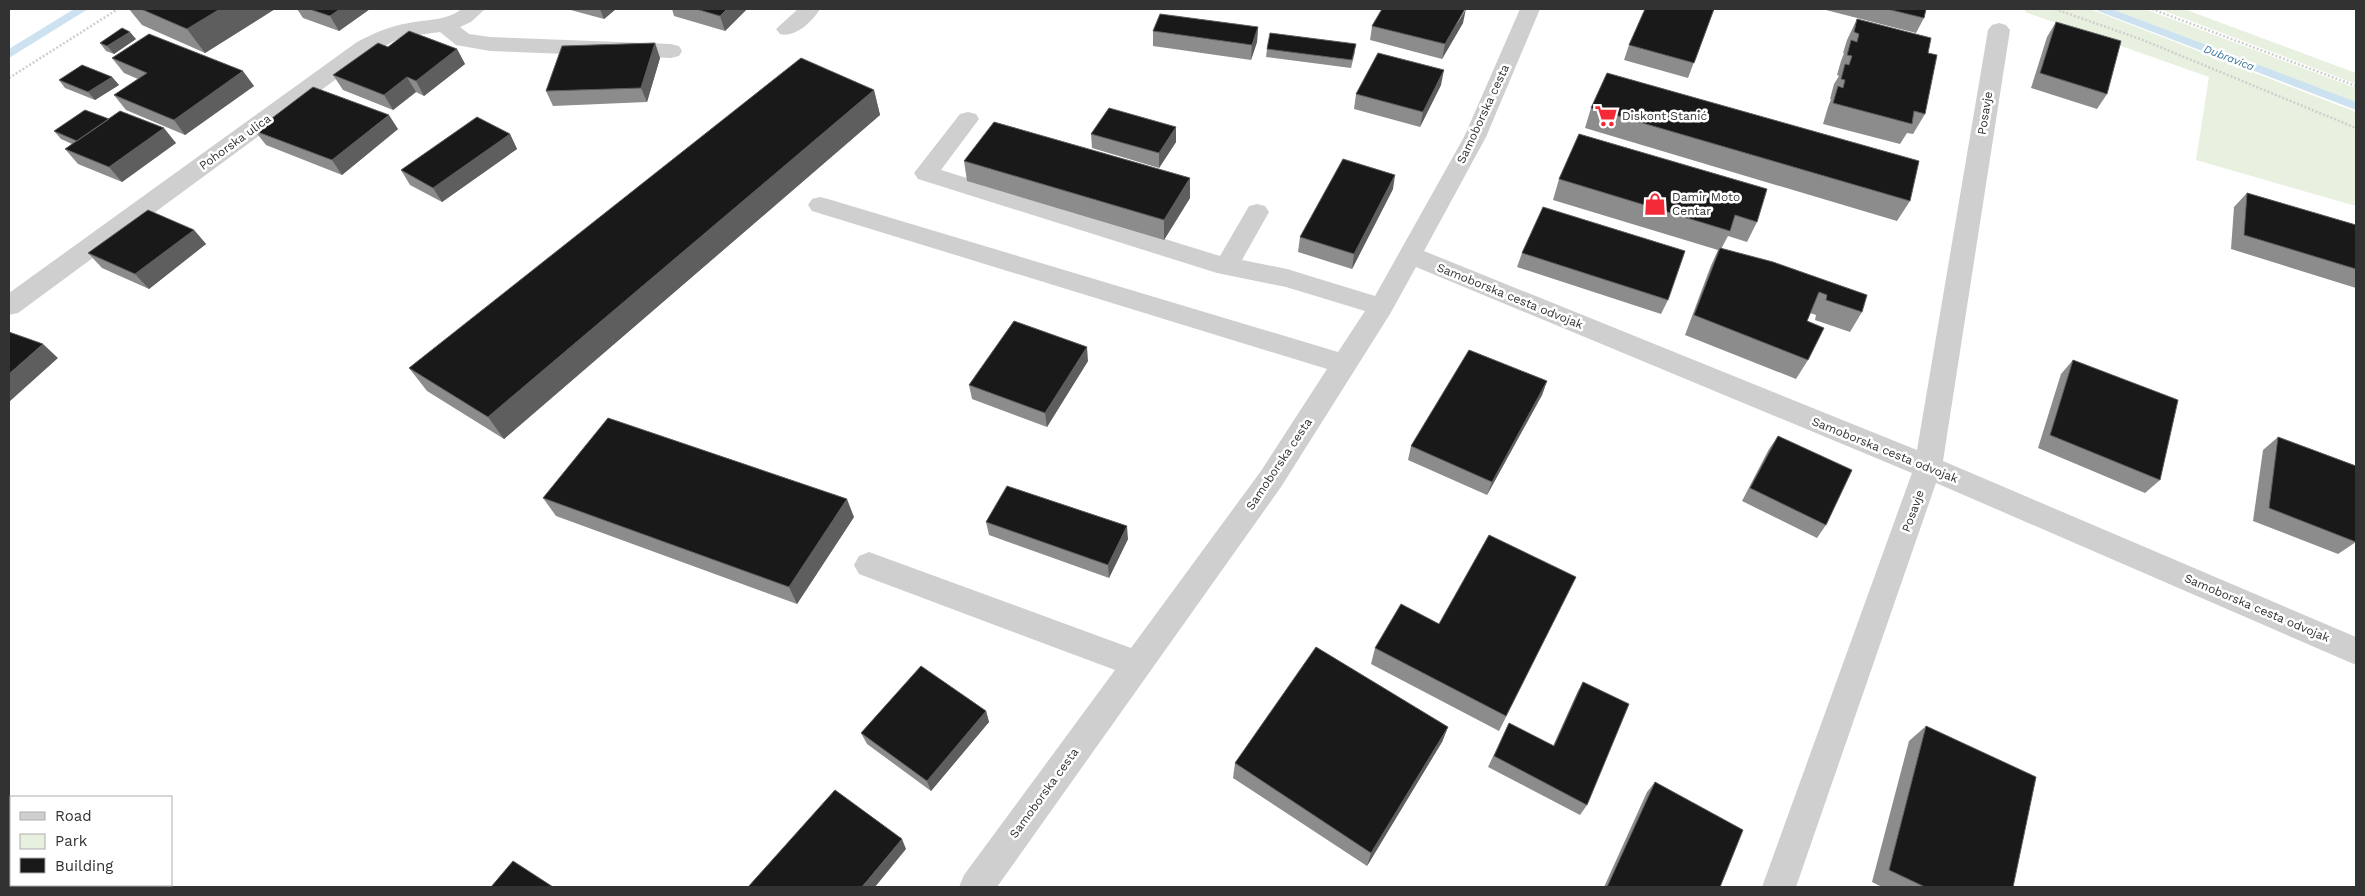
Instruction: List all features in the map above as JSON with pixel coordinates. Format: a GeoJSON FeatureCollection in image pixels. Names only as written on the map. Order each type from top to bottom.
{"type":"FeatureCollection","features":[{"type":"Feature","properties":{"kind":"street","name":"Pohorska ulica"},"geometry":{"type":"LineString","coordinates":[[9,306],[365,47],[383,36],[399,31],[447,26],[475,9]]}},
{"type":"Feature","properties":{"kind":"street"},"geometry":{"type":"LineString","coordinates":[[787,28],[810,9]]}},
{"type":"Feature","properties":{"kind":"street","name":"Samoborska cesta"},"geometry":{"type":"LineString","coordinates":[[976,887],[1271,479],[1381,307],[1475,137],[1530,9]]}},
{"type":"Feature","properties":{"kind":"street"},"geometry":{"type":"LineString","coordinates":[[447,26],[463,40],[490,44],[670,51]]}},
{"type":"Feature","properties":{"kind":"street","name":"Posavje"},"geometry":{"type":"LineString","coordinates":[[1779,887],[1928,467],[1999,30]]}},
{"type":"Feature","properties":{"kind":"street"},"geometry":{"type":"LineString","coordinates":[[968,119],[926,173],[1227,265],[1287,278],[1381,307]]}},
{"type":"Feature","properties":{"kind":"street"},"geometry":{"type":"LineString","coordinates":[[820,205],[1344,364]]}},
{"type":"Feature","properties":{"kind":"street"},"geometry":{"type":"LineString","coordinates":[[1227,265],[1257,212]]}},
{"type":"Feature","properties":{"kind":"street","name":"Samoborska cesta odvojak"},"geometry":{"type":"LineString","coordinates":[[1411,255],[1928,467],[2356,651]]}},
{"type":"Feature","properties":{"kind":"street"},"geometry":{"type":"LineString","coordinates":[[869,565],[1106,651],[1137,665]]}},
{"type":"Feature","properties":{"kind":"path"},"geometry":{"type":"LineString","coordinates":[[9,78],[118,9]]}},
{"type":"Feature","properties":{"kind":"path"},"geometry":{"type":"LineString","coordinates":[[2055,9],[2143,40],[2356,128]]}},
{"type":"Feature","properties":{"kind":"path"},"geometry":{"type":"LineString","coordinates":[[2152,9],[2356,86]]}},
{"type":"Feature","properties":{"kind":"path"},"geometry":{"type":"LineString","coordinates":[[2350,126],[2356,132]]}},
{"type":"Feature","properties":{"kind":"green space"},"geometry":{"type":"Polygon","coordinates":[[[2026,9],[2090,9],[2356,112],[2356,206],[2196,160],[2209,77],[2025,12],[2026,9]]]}},
{"type":"Feature","properties":{"kind":"green space"},"geometry":{"type":"Polygon","coordinates":[[[2112,9],[2145,9],[2356,88],[2356,103],[2112,9]]]}},
{"type":"Feature","properties":{"kind":"green space"},"geometry":{"type":"Polygon","coordinates":[[[2159,9],[2184,9],[2356,73],[2356,84],[2159,9]]]}},
{"type":"Feature","properties":{"kind":"building"},"geometry":{"type":"Polygon","coordinates":[[[141,9],[220,9],[187,29],[141,9]]]}},
{"type":"Feature","properties":{"kind":"building"},"geometry":{"type":"Polygon","coordinates":[[[309,9],[340,9],[330,16],[309,9]]]}},
{"type":"Feature","properties":{"kind":"building"},"geometry":{"type":"Polygon","coordinates":[[[696,9],[727,9],[720,16],[696,9]]]}},
{"type":"Feature","properties":{"kind":"building"},"geometry":{"type":"Polygon","coordinates":[[[1382,9],[1465,9],[1445,44],[1372,26],[1382,9]]]}},
{"type":"Feature","properties":{"kind":"building"},"geometry":{"type":"Polygon","coordinates":[[[1645,9],[1714,9],[1694,63],[1629,45],[1645,9]]]}},
{"type":"Feature","properties":{"kind":"building"},"geometry":{"type":"Polygon","coordinates":[[[1887,9],[1926,9],[1924,18],[1887,9]]]}},
{"type":"Feature","properties":{"kind":"building"},"geometry":{"type":"Polygon","coordinates":[[[1160,14],[1258,27],[1252,45],[1153,31],[1160,14]]]}},
{"type":"Feature","properties":{"kind":"building"},"geometry":{"type":"Polygon","coordinates":[[[1857,19],[1931,38],[1928,53],[1937,55],[1925,114],[1914,111],[1912,124],[1833,103],[1838,86],[1843,88],[1845,80],[1841,79],[1845,64],[1849,65],[1852,56],[1847,55],[1851,40],[1857,42],[1859,34],[1854,32],[1857,19]]]}},
{"type":"Feature","properties":{"kind":"building"},"geometry":{"type":"Polygon","coordinates":[[[2056,22],[2121,41],[2107,94],[2040,73],[2056,22]]]}},
{"type":"Feature","properties":{"kind":"building"},"geometry":{"type":"Polygon","coordinates":[[[122,28],[130,32],[107,46],[100,43],[122,28]]]}},
{"type":"Feature","properties":{"kind":"building"},"geometry":{"type":"Polygon","coordinates":[[[409,31],[457,49],[416,81],[407,77],[384,95],[333,75],[378,43],[388,47],[409,31]]]}},
{"type":"Feature","properties":{"kind":"building"},"geometry":{"type":"Polygon","coordinates":[[[1270,33],[1356,44],[1352,60],[1267,49],[1270,33]]]}},
{"type":"Feature","properties":{"kind":"building"},"geometry":{"type":"Polygon","coordinates":[[[149,34],[243,71],[174,120],[114,95],[147,73],[112,58],[149,34]]]}},
{"type":"Feature","properties":{"kind":"building"},"geometry":{"type":"Polygon","coordinates":[[[655,43],[641,88],[546,91],[562,46],[655,43]]]}},
{"type":"Feature","properties":{"kind":"building"},"geometry":{"type":"Polygon","coordinates":[[[1378,53],[1444,70],[1423,112],[1356,94],[1378,53]]]}},
{"type":"Feature","properties":{"kind":"building"},"geometry":{"type":"Polygon","coordinates":[[[801,58],[874,90],[488,417],[409,368],[801,58]]]}},
{"type":"Feature","properties":{"kind":"building"},"geometry":{"type":"Polygon","coordinates":[[[82,65],[112,77],[88,92],[59,80],[82,65]]]}},
{"type":"Feature","properties":{"kind":"building"},"geometry":{"type":"Polygon","coordinates":[[[1607,73],[1919,161],[1910,201],[1591,108],[1607,73]]]}},
{"type":"Feature","properties":{"kind":"building"},"geometry":{"type":"Polygon","coordinates":[[[313,87],[389,115],[332,160],[255,131],[313,87]]]}},
{"type":"Feature","properties":{"kind":"building"},"geometry":{"type":"Polygon","coordinates":[[[1109,108],[1176,127],[1159,153],[1091,134],[1109,108]]]}},
{"type":"Feature","properties":{"kind":"building"},"geometry":{"type":"Polygon","coordinates":[[[85,110],[109,119],[77,141],[54,131],[85,110]]]}},
{"type":"Feature","properties":{"kind":"building"},"geometry":{"type":"Polygon","coordinates":[[[120,111],[164,128],[109,167],[65,149],[120,111]]]}},
{"type":"Feature","properties":{"kind":"building"},"geometry":{"type":"Polygon","coordinates":[[[477,117],[510,134],[433,188],[401,170],[477,117]]]}},
{"type":"Feature","properties":{"kind":"building"},"geometry":{"type":"Polygon","coordinates":[[[994,122],[1190,178],[1164,220],[964,161],[994,122]]]}},
{"type":"Feature","properties":{"kind":"building"},"geometry":{"type":"Polygon","coordinates":[[[1579,134],[1767,189],[1757,222],[1735,215],[1730,231],[1559,179],[1579,134]]]}},
{"type":"Feature","properties":{"kind":"building"},"geometry":{"type":"Polygon","coordinates":[[[1343,159],[1395,175],[1354,254],[1300,237],[1343,159]]]}},
{"type":"Feature","properties":{"kind":"building"},"geometry":{"type":"Polygon","coordinates":[[[2247,193],[2356,225],[2356,269],[2244,235],[2247,193]]]}},
{"type":"Feature","properties":{"kind":"building"},"geometry":{"type":"Polygon","coordinates":[[[1543,207],[1685,251],[1668,300],[1522,253],[1543,207]]]}},
{"type":"Feature","properties":{"kind":"building"},"geometry":{"type":"Polygon","coordinates":[[[148,210],[194,230],[135,274],[88,253],[148,210]]]}},
{"type":"Feature","properties":{"kind":"building"},"geometry":{"type":"Polygon","coordinates":[[[1720,248],[1773,262],[1867,295],[1862,312],[1826,300],[1827,295],[1819,292],[1807,321],[1824,328],[1808,360],[1694,315],[1720,248]]]}},
{"type":"Feature","properties":{"kind":"building"},"geometry":{"type":"Polygon","coordinates":[[[1014,321],[1087,347],[1045,413],[969,385],[1014,321]]]}},
{"type":"Feature","properties":{"kind":"building"},"geometry":{"type":"Polygon","coordinates":[[[9,332],[43,344],[9,374],[9,332]]]}},
{"type":"Feature","properties":{"kind":"building"},"geometry":{"type":"Polygon","coordinates":[[[1469,350],[1547,381],[1492,482],[1411,446],[1469,350]]]}},
{"type":"Feature","properties":{"kind":"building"},"geometry":{"type":"Polygon","coordinates":[[[2073,360],[2178,400],[2160,480],[2050,435],[2073,360]]]}},
{"type":"Feature","properties":{"kind":"building"},"geometry":{"type":"Polygon","coordinates":[[[608,418],[847,499],[789,587],[543,498],[608,418]]]}},
{"type":"Feature","properties":{"kind":"building"},"geometry":{"type":"Polygon","coordinates":[[[1778,436],[1852,470],[1826,525],[1750,488],[1778,436]]]}},
{"type":"Feature","properties":{"kind":"building"},"geometry":{"type":"Polygon","coordinates":[[[2278,437],[2356,466],[2356,542],[2269,508],[2278,437]]]}},
{"type":"Feature","properties":{"kind":"building"},"geometry":{"type":"Polygon","coordinates":[[[1007,486],[1127,526],[1108,565],[986,522],[1007,486]]]}},
{"type":"Feature","properties":{"kind":"building"},"geometry":{"type":"Polygon","coordinates":[[[1489,535],[1576,577],[1506,716],[1375,648],[1401,604],[1439,624],[1489,535]]]}},
{"type":"Feature","properties":{"kind":"building"},"geometry":{"type":"Polygon","coordinates":[[[1316,647],[1448,727],[1371,853],[1235,763],[1316,647]]]}},
{"type":"Feature","properties":{"kind":"building"},"geometry":{"type":"Polygon","coordinates":[[[921,666],[986,711],[927,781],[861,733],[921,666]]]}},
{"type":"Feature","properties":{"kind":"building"},"geometry":{"type":"Polygon","coordinates":[[[1583,682],[1629,704],[1587,805],[1494,756],[1509,723],[1554,746],[1583,682]]]}},
{"type":"Feature","properties":{"kind":"building"},"geometry":{"type":"Polygon","coordinates":[[[1926,726],[2036,777],[2013,887],[1925,887],[1889,870],[1926,726]]]}},
{"type":"Feature","properties":{"kind":"building"},"geometry":{"type":"Polygon","coordinates":[[[1655,782],[1743,830],[1720,887],[1607,887],[1655,782]]]}},
{"type":"Feature","properties":{"kind":"building"},"geometry":{"type":"Polygon","coordinates":[[[835,790],[902,839],[862,887],[748,887],[835,790]]]}},
{"type":"Feature","properties":{"kind":"building"},"geometry":{"type":"Polygon","coordinates":[[[513,861],[553,887],[491,887],[513,861]]]}},
{"type":"Feature","properties":{"kind":"waterway","name":"Dubravica"},"geometry":{"type":"LineString","coordinates":[[9,54],[82,9]]}},
{"type":"Feature","properties":{"kind":"waterway","name":"Dubravica"},"geometry":{"type":"LineString","coordinates":[[2102,9],[2356,106]]}},
{"type":"Feature","properties":{"kind":"place","name":"Diskont Stanić"},"geometry":{"type":"Point","coordinates":[1606,116]}},
{"type":"Feature","properties":{"kind":"place","name":"Damir Moto Centar"},"geometry":{"type":"Point","coordinates":[1655,204]}}]}
